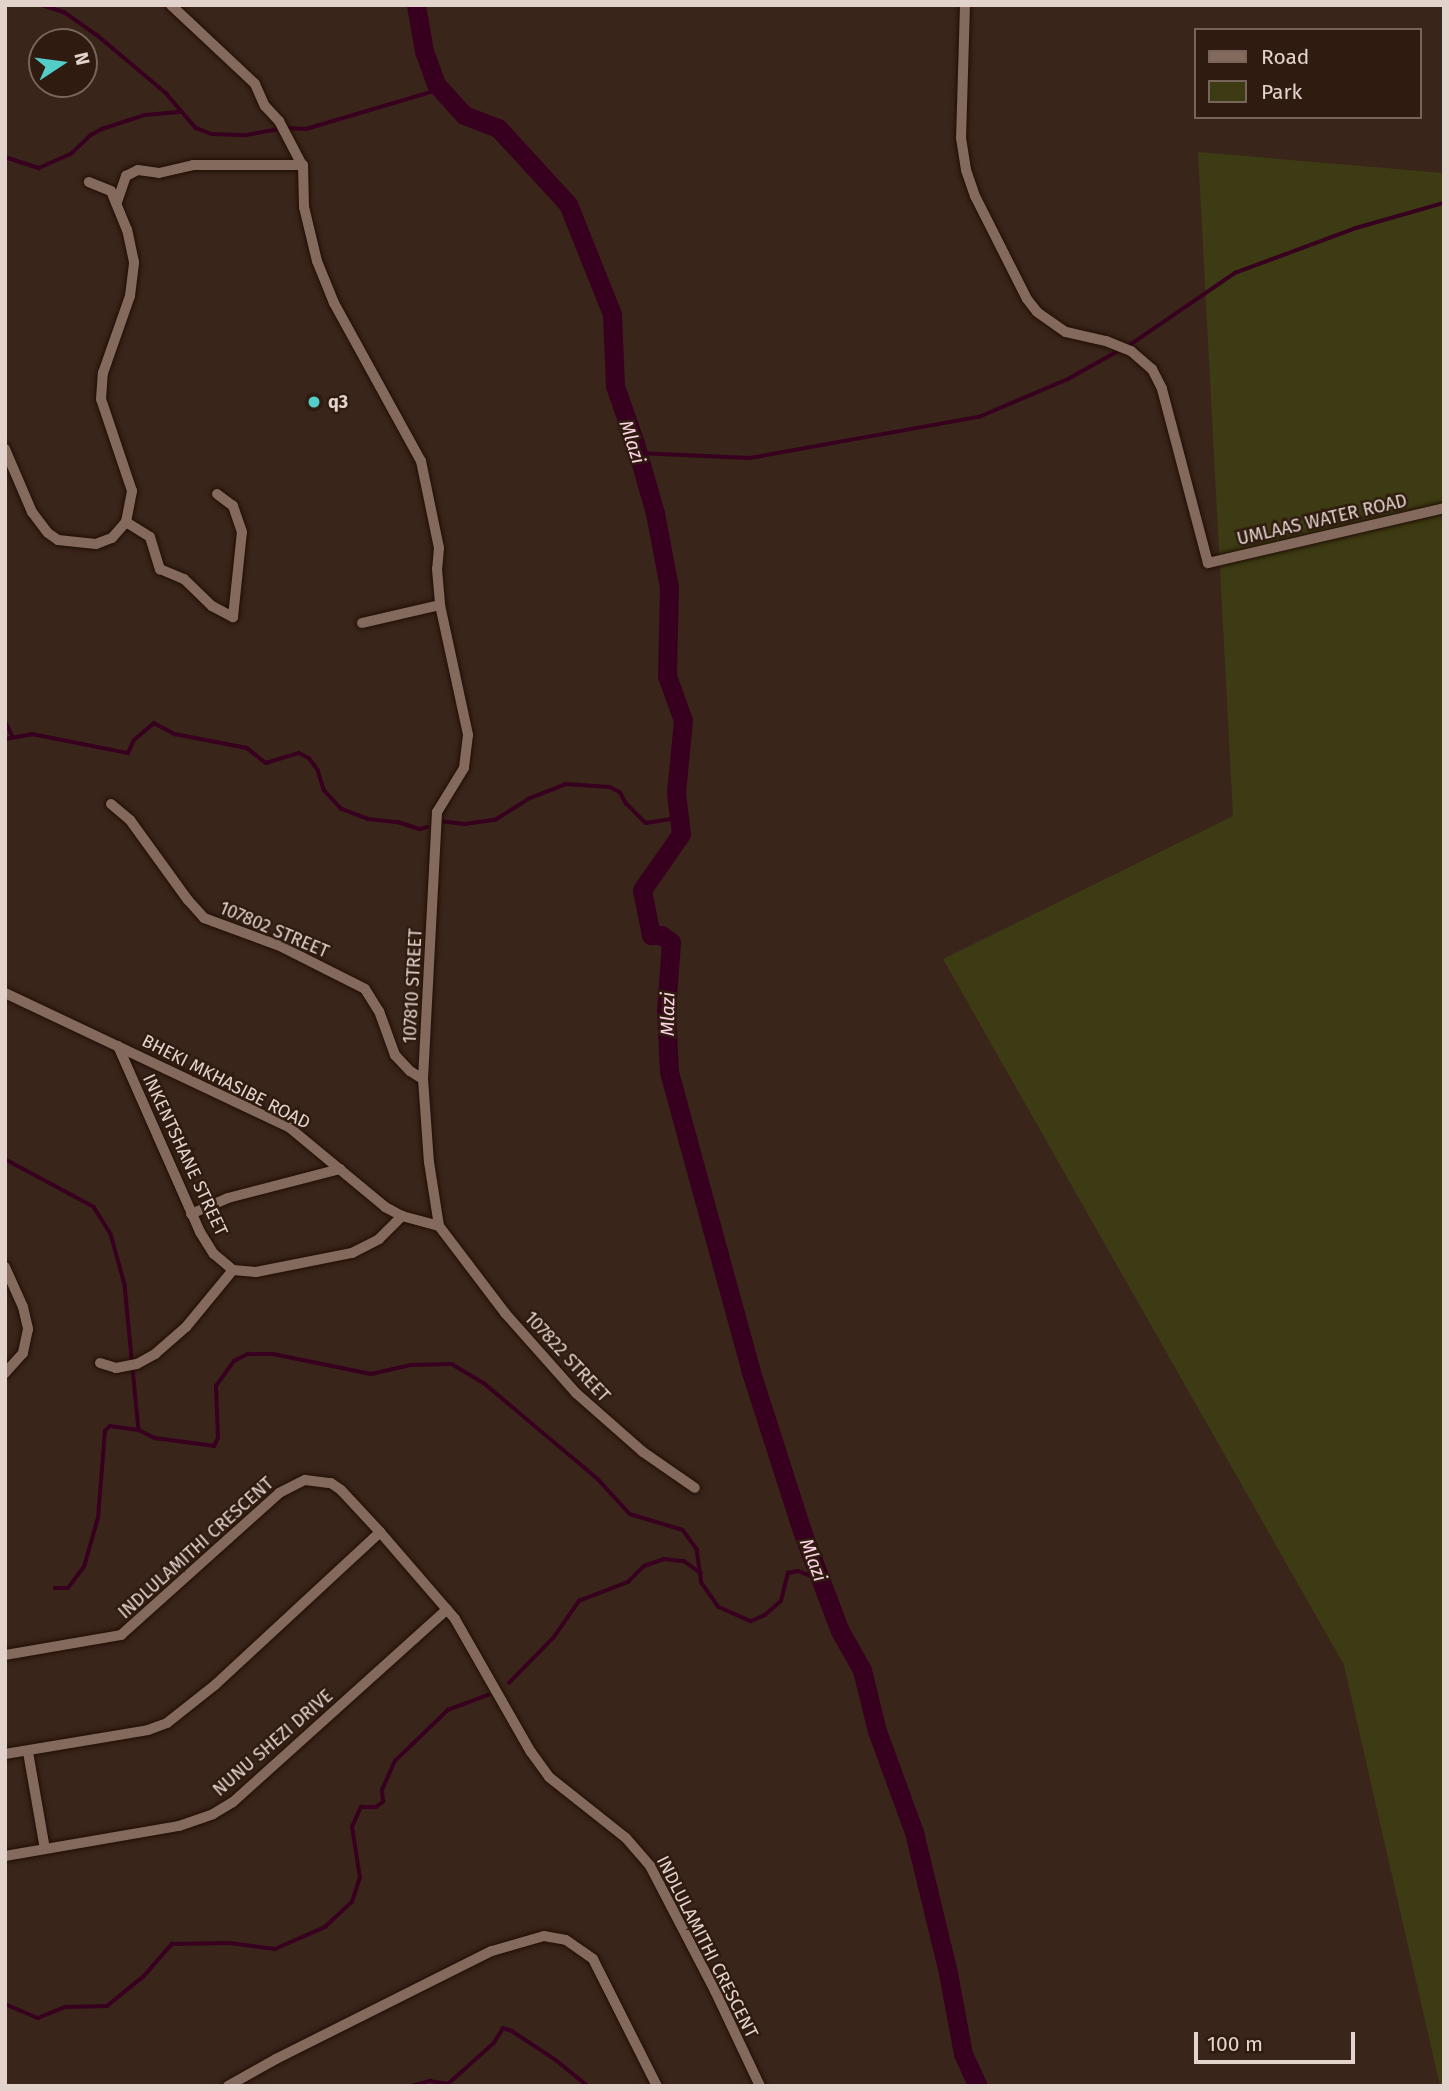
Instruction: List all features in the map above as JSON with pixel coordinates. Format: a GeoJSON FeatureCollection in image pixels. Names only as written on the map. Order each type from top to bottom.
{"type":"FeatureCollection","features":[{"type":"Feature","properties":{"kind":"street"},"geometry":{"type":"LineString","coordinates":[[171,5],[255,84],[265,106],[279,121],[302,163],[304,207],[317,261],[334,303],[421,461],[439,548],[437,569],[440,605],[362,622]]}},
{"type":"Feature","properties":{"kind":"street","name":"UMLAAS WATER ROAD"},"geometry":{"type":"LineString","coordinates":[[965,5],[961,138],[966,170],[975,196],[1021,289],[1037,312],[1066,332],[1106,341],[1131,351],[1153,369],[1162,389],[1208,563],[1444,508]]}},
{"type":"Feature","properties":{"kind":"street"},"geometry":{"type":"LineString","coordinates":[[117,202],[126,176],[138,170],[159,173],[193,165],[248,167],[302,163]]}},
{"type":"Feature","properties":{"kind":"street"},"geometry":{"type":"LineString","coordinates":[[5,449],[32,512],[48,533],[58,540],[96,544],[112,538],[126,522],[132,491],[100,399],[103,373],[126,309],[133,278],[131,249],[117,202],[106,187],[89,183]]}},
{"type":"Feature","properties":{"kind":"street"},"geometry":{"type":"LineString","coordinates":[[126,522],[150,537],[160,569],[184,579],[212,606],[233,617],[242,532],[233,506],[217,494]]}},
{"type":"Feature","properties":{"kind":"street","name":"107810 STREET"},"geometry":{"type":"LineString","coordinates":[[439,1226],[428,1150],[423,1079],[437,812],[460,778],[468,756],[461,697],[440,605]]}},
{"type":"Feature","properties":{"kind":"street","name":"107802 STREET"},"geometry":{"type":"LineString","coordinates":[[111,804],[130,820],[204,918],[280,946],[365,989],[379,1011],[395,1055],[410,1071],[423,1079]]}},
{"type":"Feature","properties":{"kind":"street","name":"BHEKI MKHASIBE ROAD"},"geometry":{"type":"LineString","coordinates":[[5,993],[290,1128],[385,1208],[402,1216],[439,1226]]}},
{"type":"Feature","properties":{"kind":"street","name":"INKENTSHANE STREET"},"geometry":{"type":"LineString","coordinates":[[118,1046],[191,1214],[214,1254],[233,1270]]}},
{"type":"Feature","properties":{"kind":"street"},"geometry":{"type":"LineString","coordinates":[[191,1214],[228,1198],[340,1169]]}},
{"type":"Feature","properties":{"kind":"street"},"geometry":{"type":"LineString","coordinates":[[100,1363],[116,1368],[137,1364],[155,1354],[179,1333],[233,1270],[268,1270],[352,1253],[379,1240],[402,1216]]}},
{"type":"Feature","properties":{"kind":"street","name":"107822 STREET"},"geometry":{"type":"LineString","coordinates":[[439,1226],[505,1313],[576,1393],[643,1452],[695,1488]]}},
{"type":"Feature","properties":{"kind":"street"},"geometry":{"type":"LineString","coordinates":[[5,1267],[23,1307],[28,1329],[23,1353],[5,1373]]}},
{"type":"Feature","properties":{"kind":"street","name":"INDLULAMITHI CRESCENT"},"geometry":{"type":"LineString","coordinates":[[5,1656],[121,1635],[279,1493],[305,1480],[319,1480],[341,1490],[447,1609],[531,1752],[549,1777],[626,1838],[650,1866],[715,1991],[760,2086]]}},
{"type":"Feature","properties":{"kind":"street"},"geometry":{"type":"LineString","coordinates":[[5,1754],[148,1730],[167,1723],[215,1685],[380,1532]]}},
{"type":"Feature","properties":{"kind":"street","name":"NUNU SHEZI DRIVE"},"geometry":{"type":"LineString","coordinates":[[5,1856],[179,1826],[212,1814],[233,1802],[447,1609]]}},
{"type":"Feature","properties":{"kind":"street"},"geometry":{"type":"LineString","coordinates":[[28,1752],[45,1849]]}},
{"type":"Feature","properties":{"kind":"street"},"geometry":{"type":"LineString","coordinates":[[228,2086],[275,2059],[492,1951],[544,1936],[566,1940],[593,1959],[657,2086]]}},
{"type":"Feature","properties":{"kind":"green space"},"geometry":{"type":"Polygon","coordinates":[[[1198,152],[1444,173],[1444,2086],[1440,2086],[1344,1665],[943,959],[1233,816],[1198,152]]]}},
{"type":"Feature","properties":{"kind":"waterway"},"geometry":{"type":"LineString","coordinates":[[42,5],[64,12],[96,34],[166,93],[196,128],[212,134],[246,135],[280,129]]}},
{"type":"Feature","properties":{"kind":"waterway","name":"Mlazi"},"geometry":{"type":"LineString","coordinates":[[416,5],[424,51],[436,84],[464,115],[498,128],[568,204],[612,314],[615,386],[655,513],[669,587],[667,676],[683,720],[676,793],[681,834],[642,890],[651,935],[661,935],[671,942],[666,1010],[669,1072],[750,1369],[802,1531],[840,1631],[862,1670],[877,1731],[914,1832],[948,1973],[963,2054],[978,2086]]}},
{"type":"Feature","properties":{"kind":"waterway"},"geometry":{"type":"LineString","coordinates":[[287,128],[306,129],[441,89]]}},
{"type":"Feature","properties":{"kind":"waterway"},"geometry":{"type":"LineString","coordinates":[[5,157],[39,168],[71,154],[91,135],[102,129],[145,115],[179,112]]}},
{"type":"Feature","properties":{"kind":"waterway"},"geometry":{"type":"LineString","coordinates":[[1127,347],[1235,273],[1356,228],[1444,203]]}},
{"type":"Feature","properties":{"kind":"waterway"},"geometry":{"type":"LineString","coordinates":[[638,453],[750,458],[979,417],[1068,379],[1120,350]]}},
{"type":"Feature","properties":{"kind":"waterway"},"geometry":{"type":"LineString","coordinates":[[5,720],[13,737]]}},
{"type":"Feature","properties":{"kind":"waterway"},"geometry":{"type":"LineString","coordinates":[[5,739],[32,734],[128,753],[134,740],[154,723],[175,734],[247,748],[266,763],[299,753],[309,758],[318,770],[324,790],[342,809],[368,819],[398,822],[420,829],[427,827]]}},
{"type":"Feature","properties":{"kind":"waterway"},"geometry":{"type":"LineString","coordinates":[[440,821],[465,824],[495,820],[528,799],[566,784],[610,787],[620,792],[626,803],[646,823],[679,818]]}},
{"type":"Feature","properties":{"kind":"waterway"},"geometry":{"type":"LineString","coordinates":[[5,1159],[94,1207],[111,1234],[125,1285],[139,1430],[155,1438],[214,1446],[218,1438],[216,1386],[234,1361],[248,1354],[273,1354],[371,1374],[411,1365],[452,1364],[484,1383],[598,1479],[630,1514],[683,1530],[697,1549],[702,1583],[719,1607],[751,1621],[765,1615],[781,1601],[788,1573],[798,1571],[822,1580]]}},
{"type":"Feature","properties":{"kind":"waterway"},"geometry":{"type":"LineString","coordinates":[[55,1588],[68,1588],[84,1567],[98,1518],[105,1431],[110,1426],[139,1430]]}},
{"type":"Feature","properties":{"kind":"waterway"},"geometry":{"type":"LineString","coordinates":[[509,1683],[554,1637],[579,1601],[628,1582],[644,1566],[664,1559],[684,1561],[701,1573]]}},
{"type":"Feature","properties":{"kind":"waterway"},"geometry":{"type":"LineString","coordinates":[[5,2004],[38,2018],[65,2007],[107,2006],[144,1976],[172,1944],[230,1943],[275,1949],[325,1927],[352,1902],[360,1878],[352,1827],[361,1807],[376,1807],[383,1802],[382,1790],[395,1761],[448,1710],[488,1695]]}},
{"type":"Feature","properties":{"kind":"waterway"},"geometry":{"type":"LineString","coordinates":[[412,2086],[430,2081],[448,2084],[494,2043],[503,2028],[556,2060],[588,2086]]}},
{"type":"Feature","properties":{"kind":"place","name":"q3"},"geometry":{"type":"Point","coordinates":[314,402]}}]}
